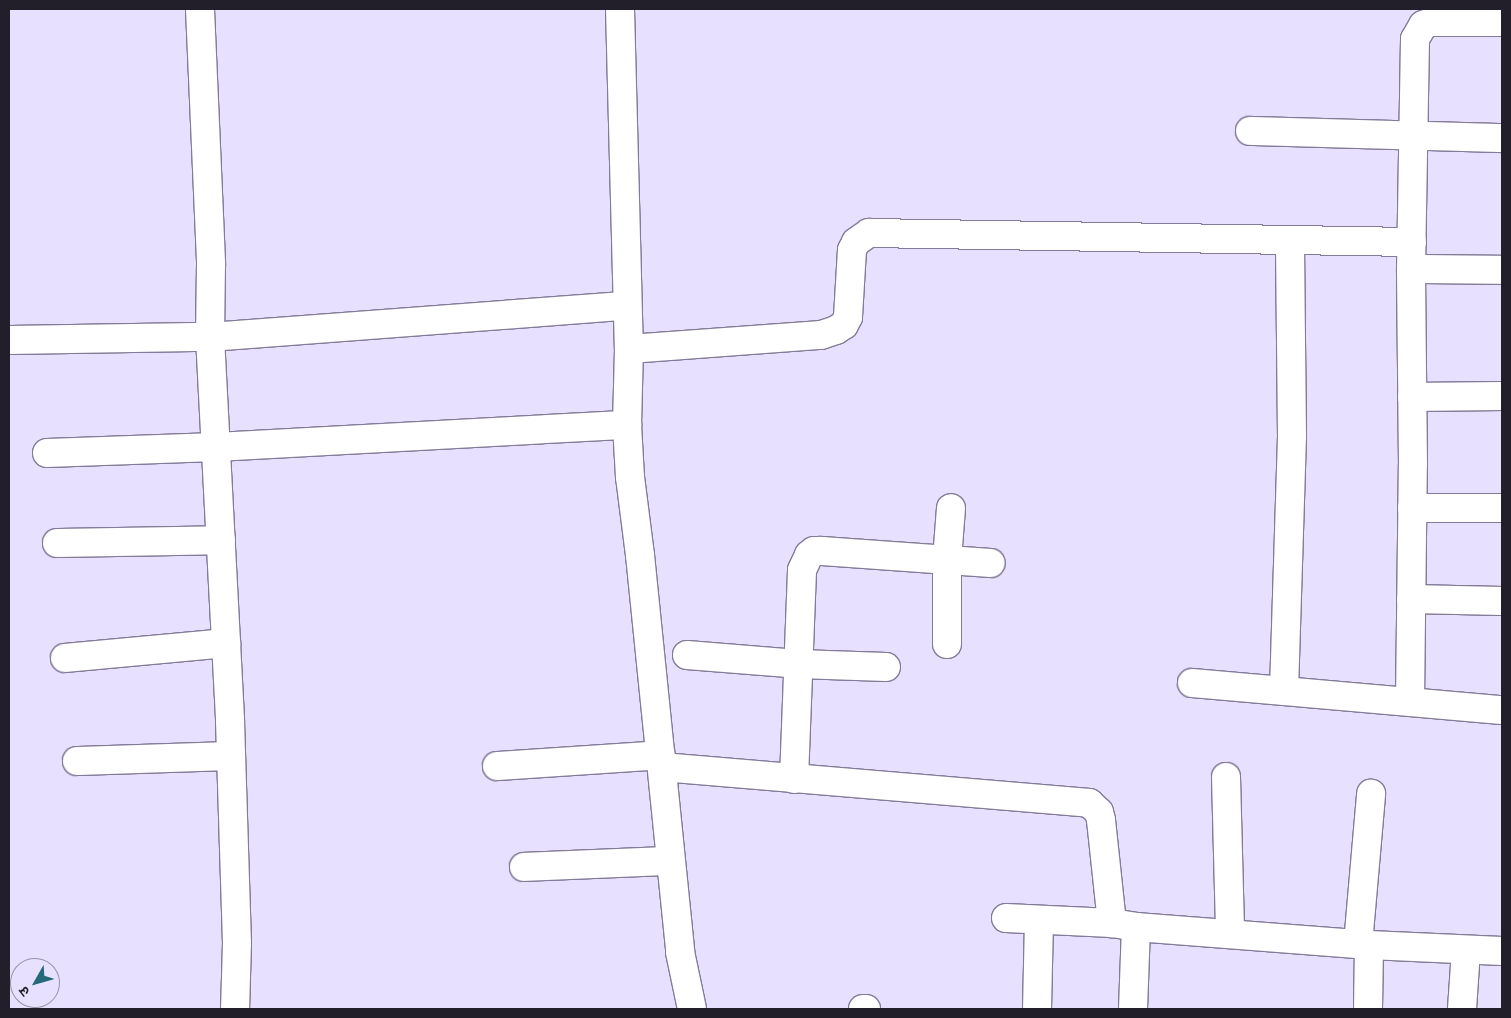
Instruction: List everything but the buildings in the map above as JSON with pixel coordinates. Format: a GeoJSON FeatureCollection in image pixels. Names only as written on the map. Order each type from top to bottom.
{"type":"FeatureCollection","features":[{"type":"Feature","properties":{"kind":"street"},"geometry":{"type":"LineString","coordinates":[[200,9],[211,265],[210,337],[231,756],[237,943],[235,1009]]}},
{"type":"Feature","properties":{"kind":"street"},"geometry":{"type":"LineString","coordinates":[[620,9],[629,349],[627,425],[630,477],[680,952],[692,1009]]}},
{"type":"Feature","properties":{"kind":"street"},"geometry":{"type":"LineString","coordinates":[[1410,701],[1412,508],[1411,269],[1415,136],[1415,39],[1418,29],[1423,24],[1431,22],[1502,22]]}},
{"type":"Feature","properties":{"kind":"street"},"geometry":{"type":"LineString","coordinates":[[1250,131],[1502,138]]}},
{"type":"Feature","properties":{"kind":"street"},"geometry":{"type":"LineString","coordinates":[[629,349],[821,335],[836,330],[844,325],[848,317],[852,250],[856,242],[869,233],[1412,242]]}},
{"type":"Feature","properties":{"kind":"street"},"geometry":{"type":"LineString","coordinates":[[1284,691],[1292,436],[1290,240]]}},
{"type":"Feature","properties":{"kind":"street"},"geometry":{"type":"LineString","coordinates":[[1411,269],[1502,270]]}},
{"type":"Feature","properties":{"kind":"street"},"geometry":{"type":"LineString","coordinates":[[9,340],[210,337],[627,306]]}},
{"type":"Feature","properties":{"kind":"street"},"geometry":{"type":"LineString","coordinates":[[1412,397],[1502,396]]}},
{"type":"Feature","properties":{"kind":"street"},"geometry":{"type":"LineString","coordinates":[[47,454],[627,425]]}},
{"type":"Feature","properties":{"kind":"street"},"geometry":{"type":"LineString","coordinates":[[948,644],[947,560],[951,508]]}},
{"type":"Feature","properties":{"kind":"street"},"geometry":{"type":"LineString","coordinates":[[1412,508],[1502,508]]}},
{"type":"Feature","properties":{"kind":"street"},"geometry":{"type":"LineString","coordinates":[[57,543],[220,540]]}},
{"type":"Feature","properties":{"kind":"street"},"geometry":{"type":"LineString","coordinates":[[794,779],[802,570],[809,555],[814,551],[822,551],[991,563]]}},
{"type":"Feature","properties":{"kind":"street"},"geometry":{"type":"LineString","coordinates":[[1411,599],[1502,601]]}},
{"type":"Feature","properties":{"kind":"street"},"geometry":{"type":"LineString","coordinates":[[65,658],[226,643]]}},
{"type":"Feature","properties":{"kind":"street"},"geometry":{"type":"LineString","coordinates":[[687,655],[798,664],[886,667]]}},
{"type":"Feature","properties":{"kind":"street"},"geometry":{"type":"LineString","coordinates":[[1192,683],[1502,710]]}},
{"type":"Feature","properties":{"kind":"street"},"geometry":{"type":"LineString","coordinates":[[77,761],[231,756]]}},
{"type":"Feature","properties":{"kind":"street"},"geometry":{"type":"LineString","coordinates":[[496,766],[661,761],[794,779],[1089,803],[1098,812],[1101,820],[1124,925],[1133,1009]]}},
{"type":"Feature","properties":{"kind":"street"},"geometry":{"type":"LineString","coordinates":[[1226,777],[1230,934]]}},
{"type":"Feature","properties":{"kind":"street"},"geometry":{"type":"LineString","coordinates":[[1368,1009],[1364,945],[1371,794]]}},
{"type":"Feature","properties":{"kind":"street"},"geometry":{"type":"LineString","coordinates":[[524,868],[670,861]]}},
{"type":"Feature","properties":{"kind":"street"},"geometry":{"type":"LineString","coordinates":[[1006,918],[1124,925],[1364,945],[1502,951]]}},
{"type":"Feature","properties":{"kind":"street"},"geometry":{"type":"LineString","coordinates":[[1037,1009],[1039,921]]}},
{"type":"Feature","properties":{"kind":"street"},"geometry":{"type":"LineString","coordinates":[[1462,1009],[1466,950]]}}]}
